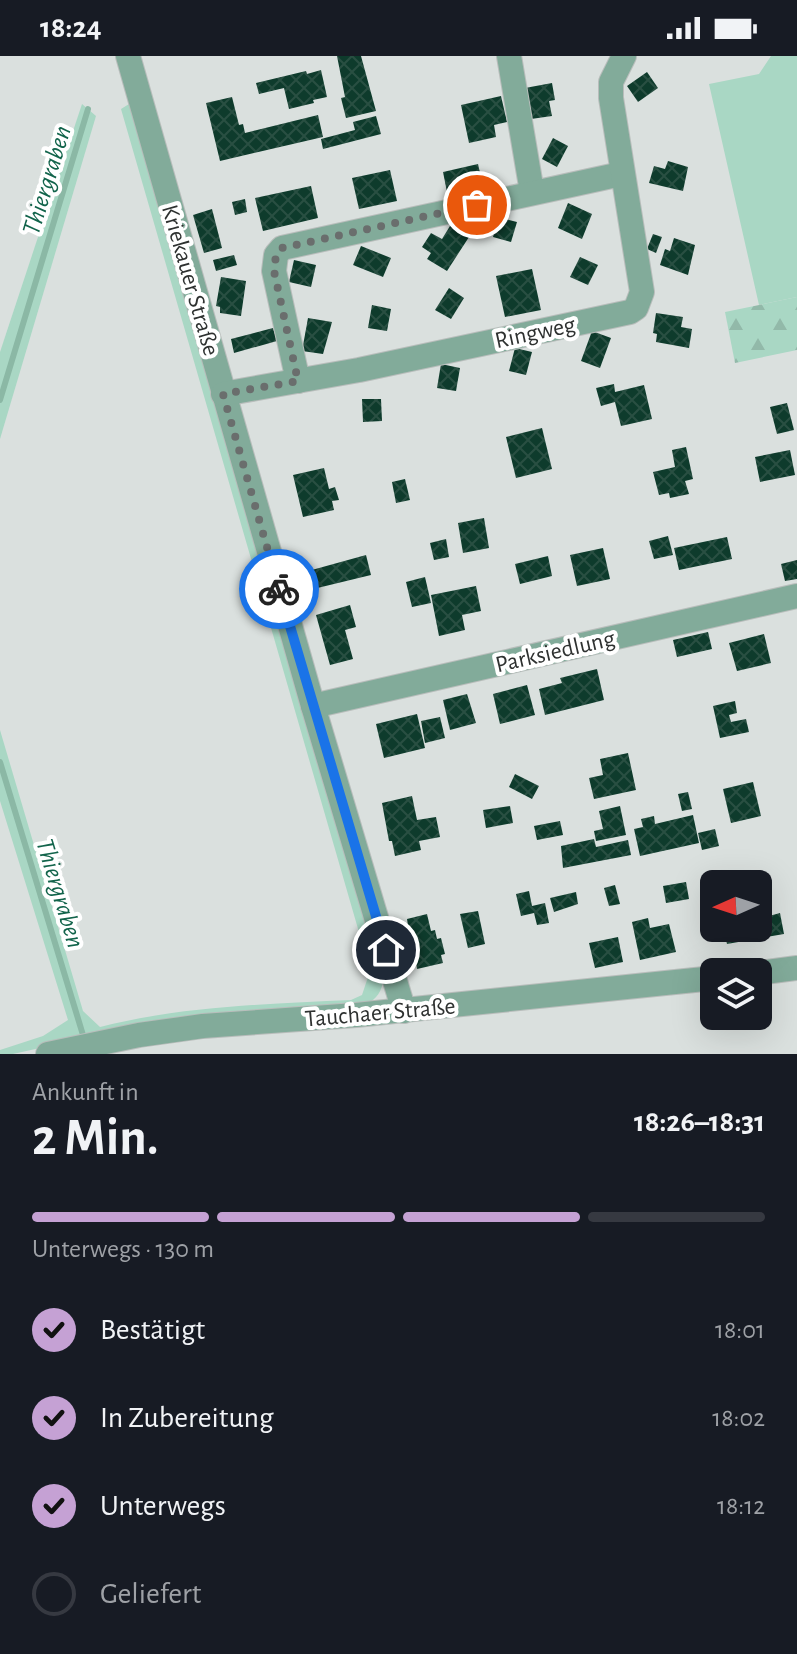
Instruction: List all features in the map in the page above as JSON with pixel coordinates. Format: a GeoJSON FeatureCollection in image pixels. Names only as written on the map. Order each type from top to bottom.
{"type":"FeatureCollection","features":[{"type":"Feature","properties":{"kind":"street","name":"Kriekauer Straße"},"geometry":{"type":"LineString","coordinates":[[128,56],[313,706],[404,1011]]}},
{"type":"Feature","properties":{"kind":"street"},"geometry":{"type":"LineString","coordinates":[[509,56],[532,192]]}},
{"type":"Feature","properties":{"kind":"street","name":"Ringweg"},"geometry":{"type":"LineString","coordinates":[[223,394],[585,322],[636,308],[642,292],[621,174],[610,88],[624,56]]}},
{"type":"Feature","properties":{"kind":"street"},"geometry":{"type":"LineString","coordinates":[[298,381],[274,271],[276,255],[282,248],[621,174]]}},
{"type":"Feature","properties":{"kind":"street","name":"Parksiedlung"},"geometry":{"type":"LineString","coordinates":[[313,706],[797,596]]}},
{"type":"Feature","properties":{"kind":"street"},"geometry":{"type":"LineString","coordinates":[[772,971],[797,968]]}},
{"type":"Feature","properties":{"kind":"street","name":"Tauchaer Straße"},"geometry":{"type":"LineString","coordinates":[[48,1054],[139,1035],[203,1026],[404,1011],[700,979]]}},
{"type":"Feature","properties":{"kind":"green space"},"geometry":{"type":"Polygon","coordinates":[[[771,56],[797,56],[797,297],[759,305],[709,84],[759,74],[771,56]]]}},
{"type":"Feature","properties":{"kind":"green space"},"geometry":{"type":"Polygon","coordinates":[[[82,104],[96,116],[0,439],[0,352],[82,104]]]}},
{"type":"Feature","properties":{"kind":"green space"},"geometry":{"type":"Polygon","coordinates":[[[129,104],[384,979],[378,994],[369,1003],[138,1026],[13,1054],[0,1054],[0,1050],[43,1036],[68,1020],[0,801],[0,730],[83,1011],[100,1027],[194,1010],[351,1000],[362,995],[368,977],[365,953],[121,109],[129,104]]]}},
{"type":"Feature","properties":{"kind":"green space"},"geometry":{"type":"Polygon","coordinates":[[[797,297],[797,350],[735,363],[725,312],[797,297]]]}},
{"type":"Feature","properties":{"kind":"building"},"geometry":{"type":"Polygon","coordinates":[[[337,56],[361,56],[376,111],[346,118],[337,56]]]}},
{"type":"Feature","properties":{"kind":"building"},"geometry":{"type":"Polygon","coordinates":[[[321,70],[327,97],[313,100],[314,103],[289,109],[284,88],[259,94],[256,83],[321,70]]]}},
{"type":"Feature","properties":{"kind":"building"},"geometry":{"type":"Polygon","coordinates":[[[647,72],[658,88],[638,102],[627,86],[647,72]]]}},
{"type":"Feature","properties":{"kind":"building"},"geometry":{"type":"Polygon","coordinates":[[[552,83],[555,100],[549,101],[552,116],[531,119],[525,88],[552,83]]]}},
{"type":"Feature","properties":{"kind":"building"},"geometry":{"type":"Polygon","coordinates":[[[501,96],[507,122],[494,125],[496,137],[469,143],[461,105],[501,96]]]}},
{"type":"Feature","properties":{"kind":"building"},"geometry":{"type":"Polygon","coordinates":[[[232,97],[239,125],[243,124],[245,133],[318,115],[323,137],[220,161],[206,103],[232,97]]]}},
{"type":"Feature","properties":{"kind":"building"},"geometry":{"type":"Polygon","coordinates":[[[376,116],[381,134],[323,149],[321,139],[355,130],[353,122],[376,116]]]}},
{"type":"Feature","properties":{"kind":"building"},"geometry":{"type":"Polygon","coordinates":[[[553,138],[568,146],[557,167],[542,159],[553,138]]]}},
{"type":"Feature","properties":{"kind":"building"},"geometry":{"type":"Polygon","coordinates":[[[668,161],[688,167],[683,191],[649,183],[654,166],[665,169],[668,161]]]}},
{"type":"Feature","properties":{"kind":"building"},"geometry":{"type":"Polygon","coordinates":[[[478,164],[484,190],[448,197],[443,172],[478,164]]]}},
{"type":"Feature","properties":{"kind":"building"},"geometry":{"type":"Polygon","coordinates":[[[390,170],[397,201],[359,209],[352,178],[390,170]]]}},
{"type":"Feature","properties":{"kind":"building"},"geometry":{"type":"Polygon","coordinates":[[[311,186],[318,218],[263,231],[255,198],[311,186]]]}},
{"type":"Feature","properties":{"kind":"building"},"geometry":{"type":"Polygon","coordinates":[[[245,199],[247,212],[235,215],[232,202],[245,199]]]}},
{"type":"Feature","properties":{"kind":"building"},"geometry":{"type":"Polygon","coordinates":[[[568,203],[592,214],[582,239],[558,228],[568,203]]]}},
{"type":"Feature","properties":{"kind":"building"},"geometry":{"type":"Polygon","coordinates":[[[212,209],[222,248],[204,253],[193,215],[212,209]]]}},
{"type":"Feature","properties":{"kind":"building"},"geometry":{"type":"Polygon","coordinates":[[[498,217],[517,222],[511,242],[493,237],[498,217]]]}},
{"type":"Feature","properties":{"kind":"building"},"geometry":{"type":"Polygon","coordinates":[[[450,226],[469,237],[447,271],[427,259],[431,253],[422,247],[431,233],[442,239],[450,226]]]}},
{"type":"Feature","properties":{"kind":"building"},"geometry":{"type":"Polygon","coordinates":[[[653,234],[662,237],[656,253],[647,249],[653,234]]]}},
{"type":"Feature","properties":{"kind":"building"},"geometry":{"type":"Polygon","coordinates":[[[674,238],[695,245],[688,275],[660,265],[665,249],[670,251],[674,238]]]}},
{"type":"Feature","properties":{"kind":"building"},"geometry":{"type":"Polygon","coordinates":[[[361,246],[391,258],[383,277],[353,265],[361,246]]]}},
{"type":"Feature","properties":{"kind":"building"},"geometry":{"type":"Polygon","coordinates":[[[234,255],[237,265],[216,271],[213,260],[234,255]]]}},
{"type":"Feature","properties":{"kind":"building"},"geometry":{"type":"Polygon","coordinates":[[[580,257],[598,265],[588,285],[570,277],[580,257]]]}},
{"type":"Feature","properties":{"kind":"building"},"geometry":{"type":"Polygon","coordinates":[[[294,260],[316,265],[311,287],[289,282],[294,260]]]}},
{"type":"Feature","properties":{"kind":"building"},"geometry":{"type":"Polygon","coordinates":[[[532,269],[541,310],[505,317],[496,276],[532,269]]]}},
{"type":"Feature","properties":{"kind":"building"},"geometry":{"type":"Polygon","coordinates":[[[221,277],[246,281],[241,316],[220,313],[220,307],[216,306],[221,277]]]}},
{"type":"Feature","properties":{"kind":"building"},"geometry":{"type":"Polygon","coordinates":[[[449,288],[464,298],[451,319],[435,310],[449,288]]]}},
{"type":"Feature","properties":{"kind":"building"},"geometry":{"type":"Polygon","coordinates":[[[372,305],[391,309],[387,331],[368,328],[372,305]]]}},
{"type":"Feature","properties":{"kind":"building"},"geometry":{"type":"Polygon","coordinates":[[[656,313],[683,317],[681,327],[692,329],[689,348],[656,342],[657,334],[653,333],[656,313]]]}},
{"type":"Feature","properties":{"kind":"building"},"geometry":{"type":"Polygon","coordinates":[[[308,318],[332,322],[323,354],[302,351],[308,318]]]}},
{"type":"Feature","properties":{"kind":"building"},"geometry":{"type":"Polygon","coordinates":[[[273,328],[277,341],[234,353],[231,339],[273,328]]]}},
{"type":"Feature","properties":{"kind":"building"},"geometry":{"type":"Polygon","coordinates":[[[592,331],[611,338],[600,368],[581,361],[592,331]]]}},
{"type":"Feature","properties":{"kind":"building"},"geometry":{"type":"Polygon","coordinates":[[[515,348],[532,352],[526,375],[509,371],[515,348]]]}},
{"type":"Feature","properties":{"kind":"building"},"geometry":{"type":"Polygon","coordinates":[[[441,364],[460,368],[456,391],[437,388],[441,364]]]}},
{"type":"Feature","properties":{"kind":"building"},"geometry":{"type":"Polygon","coordinates":[[[614,384],[615,392],[644,385],[652,419],[621,426],[615,402],[601,406],[596,388],[614,384]]]}},
{"type":"Feature","properties":{"kind":"building"},"geometry":{"type":"Polygon","coordinates":[[[362,399],[381,399],[382,421],[363,422],[362,399]]]}},
{"type":"Feature","properties":{"kind":"building"},"geometry":{"type":"Polygon","coordinates":[[[787,403],[794,430],[777,434],[770,407],[787,403]]]}},
{"type":"Feature","properties":{"kind":"building"},"geometry":{"type":"Polygon","coordinates":[[[542,428],[552,469],[516,478],[506,437],[542,428]]]}},
{"type":"Feature","properties":{"kind":"building"},"geometry":{"type":"Polygon","coordinates":[[[686,447],[693,479],[685,481],[689,494],[670,498],[669,493],[659,495],[653,472],[675,467],[672,450],[686,447]]]}},
{"type":"Feature","properties":{"kind":"building"},"geometry":{"type":"Polygon","coordinates":[[[790,450],[795,475],[760,482],[755,457],[790,450]]]}},
{"type":"Feature","properties":{"kind":"building"},"geometry":{"type":"Polygon","coordinates":[[[324,468],[329,489],[335,487],[339,500],[332,501],[334,510],[303,517],[293,475],[324,468]]]}},
{"type":"Feature","properties":{"kind":"building"},"geometry":{"type":"Polygon","coordinates":[[[405,479],[410,500],[396,503],[392,482],[405,479]]]}},
{"type":"Feature","properties":{"kind":"building"},"geometry":{"type":"Polygon","coordinates":[[[484,518],[489,548],[463,553],[458,523],[484,518]]]}},
{"type":"Feature","properties":{"kind":"building"},"geometry":{"type":"Polygon","coordinates":[[[668,536],[673,555],[654,559],[649,541],[668,536]]]}},
{"type":"Feature","properties":{"kind":"building"},"geometry":{"type":"Polygon","coordinates":[[[727,537],[732,559],[679,570],[674,548],[727,537]]]}},
{"type":"Feature","properties":{"kind":"building"},"geometry":{"type":"Polygon","coordinates":[[[446,539],[449,557],[434,560],[430,543],[446,539]]]}},
{"type":"Feature","properties":{"kind":"building"},"geometry":{"type":"Polygon","coordinates":[[[603,548],[610,579],[577,586],[570,555],[603,548]]]}},
{"type":"Feature","properties":{"kind":"building"},"geometry":{"type":"Polygon","coordinates":[[[366,555],[371,575],[305,591],[301,573],[366,555]]]}},
{"type":"Feature","properties":{"kind":"building"},"geometry":{"type":"Polygon","coordinates":[[[548,556],[552,576],[520,584],[515,564],[548,556]]]}},
{"type":"Feature","properties":{"kind":"building"},"geometry":{"type":"Polygon","coordinates":[[[797,560],[797,579],[785,581],[781,564],[797,560]]]}},
{"type":"Feature","properties":{"kind":"building"},"geometry":{"type":"Polygon","coordinates":[[[425,577],[431,603],[412,607],[406,582],[425,577]]]}},
{"type":"Feature","properties":{"kind":"building"},"geometry":{"type":"Polygon","coordinates":[[[476,586],[481,611],[462,615],[465,630],[439,636],[431,595],[476,586]]]}},
{"type":"Feature","properties":{"kind":"building"},"geometry":{"type":"Polygon","coordinates":[[[350,605],[356,627],[345,630],[353,659],[330,665],[316,615],[350,605]]]}},
{"type":"Feature","properties":{"kind":"building"},"geometry":{"type":"Polygon","coordinates":[[[708,632],[712,649],[677,657],[673,640],[708,632]]]}},
{"type":"Feature","properties":{"kind":"building"},"geometry":{"type":"Polygon","coordinates":[[[764,634],[771,663],[737,671],[729,643],[764,634]]]}},
{"type":"Feature","properties":{"kind":"building"},"geometry":{"type":"Polygon","coordinates":[[[597,669],[604,700],[545,715],[539,689],[562,683],[560,678],[597,669]]]}},
{"type":"Feature","properties":{"kind":"building"},"geometry":{"type":"Polygon","coordinates":[[[527,685],[535,715],[500,724],[493,694],[527,685]]]}},
{"type":"Feature","properties":{"kind":"building"},"geometry":{"type":"Polygon","coordinates":[[[467,694],[476,723],[450,730],[443,700],[467,694]]]}},
{"type":"Feature","properties":{"kind":"building"},"geometry":{"type":"Polygon","coordinates":[[[735,701],[737,713],[729,715],[731,722],[746,719],[749,732],[720,738],[713,706],[735,701]]]}},
{"type":"Feature","properties":{"kind":"building"},"geometry":{"type":"Polygon","coordinates":[[[417,714],[425,748],[384,758],[376,724],[417,714]]]}},
{"type":"Feature","properties":{"kind":"building"},"geometry":{"type":"Polygon","coordinates":[[[440,717],[445,738],[425,743],[421,721],[440,717]]]}},
{"type":"Feature","properties":{"kind":"building"},"geometry":{"type":"Polygon","coordinates":[[[628,753],[636,790],[594,799],[589,778],[603,775],[600,759],[628,753]]]}},
{"type":"Feature","properties":{"kind":"building"},"geometry":{"type":"Polygon","coordinates":[[[515,774],[539,786],[532,799],[509,787],[515,774]]]}},
{"type":"Feature","properties":{"kind":"building"},"geometry":{"type":"Polygon","coordinates":[[[753,782],[761,816],[731,823],[723,789],[753,782]]]}},
{"type":"Feature","properties":{"kind":"building"},"geometry":{"type":"Polygon","coordinates":[[[688,792],[692,809],[682,811],[678,794],[688,792]]]}},
{"type":"Feature","properties":{"kind":"building"},"geometry":{"type":"Polygon","coordinates":[[[412,796],[417,820],[436,817],[440,837],[419,841],[421,850],[395,856],[382,803],[412,796]]]}},
{"type":"Feature","properties":{"kind":"building"},"geometry":{"type":"Polygon","coordinates":[[[510,806],[513,823],[486,828],[483,810],[510,806]]]}},
{"type":"Feature","properties":{"kind":"building"},"geometry":{"type":"Polygon","coordinates":[[[620,806],[626,835],[596,841],[594,831],[603,829],[599,811],[620,806]]]}},
{"type":"Feature","properties":{"kind":"building"},"geometry":{"type":"Polygon","coordinates":[[[693,815],[699,843],[640,856],[634,829],[643,827],[641,819],[654,816],[655,824],[693,815]]]}},
{"type":"Feature","properties":{"kind":"building"},"geometry":{"type":"Polygon","coordinates":[[[560,821],[563,835],[537,840],[534,826],[560,821]]]}},
{"type":"Feature","properties":{"kind":"building"},"geometry":{"type":"Polygon","coordinates":[[[715,829],[719,846],[702,850],[698,833],[715,829]]]}},
{"type":"Feature","properties":{"kind":"building"},"geometry":{"type":"Polygon","coordinates":[[[594,839],[596,847],[628,840],[631,855],[563,868],[561,846],[594,839]]]}},
{"type":"Feature","properties":{"kind":"building"},"geometry":{"type":"Polygon","coordinates":[[[686,882],[689,899],[666,903],[663,886],[686,882]]]}},
{"type":"Feature","properties":{"kind":"building"},"geometry":{"type":"Polygon","coordinates":[[[615,885],[620,904],[609,906],[604,888],[615,885]]]}},
{"type":"Feature","properties":{"kind":"building"},"geometry":{"type":"Polygon","coordinates":[[[529,891],[532,906],[545,903],[549,923],[537,925],[534,913],[521,916],[516,894],[529,891]]]}},
{"type":"Feature","properties":{"kind":"building"},"geometry":{"type":"Polygon","coordinates":[[[576,892],[578,904],[554,912],[550,898],[576,892]]]}},
{"type":"Feature","properties":{"kind":"building"},"geometry":{"type":"Polygon","coordinates":[[[478,911],[485,944],[468,948],[460,914],[478,911]]]}},
{"type":"Feature","properties":{"kind":"building"},"geometry":{"type":"Polygon","coordinates":[[[780,913],[784,934],[772,936],[772,915],[780,913]]]}},
{"type":"Feature","properties":{"kind":"building"},"geometry":{"type":"Polygon","coordinates":[[[427,914],[431,931],[435,930],[437,939],[441,938],[445,954],[441,955],[443,963],[417,969],[416,962],[410,963],[406,946],[411,945],[407,919],[427,914]]]}},
{"type":"Feature","properties":{"kind":"building"},"geometry":{"type":"Polygon","coordinates":[[[648,918],[650,928],[669,924],[676,952],[640,960],[632,922],[648,918]]]}},
{"type":"Feature","properties":{"kind":"building"},"geometry":{"type":"Polygon","coordinates":[[[618,937],[623,962],[595,968],[589,943],[618,937]]]}},
{"type":"Feature","properties":{"kind":"waterway","name":"Thiergraben"},"geometry":{"type":"LineString","coordinates":[[0,400],[88,109]]}},
{"type":"Feature","properties":{"kind":"waterway","name":"Thiergraben"},"geometry":{"type":"LineString","coordinates":[[0,762],[83,1035]]}},
{"type":"Feature","properties":{"kind":"way so far"},"geometry":{"type":"LineString","coordinates":[[279,589],[223,394],[298,381],[274,271],[276,255],[282,248],[477,205]]}},
{"type":"Feature","properties":{"kind":"route"},"geometry":{"type":"LineString","coordinates":[[279,589],[386,950]]}}]}
